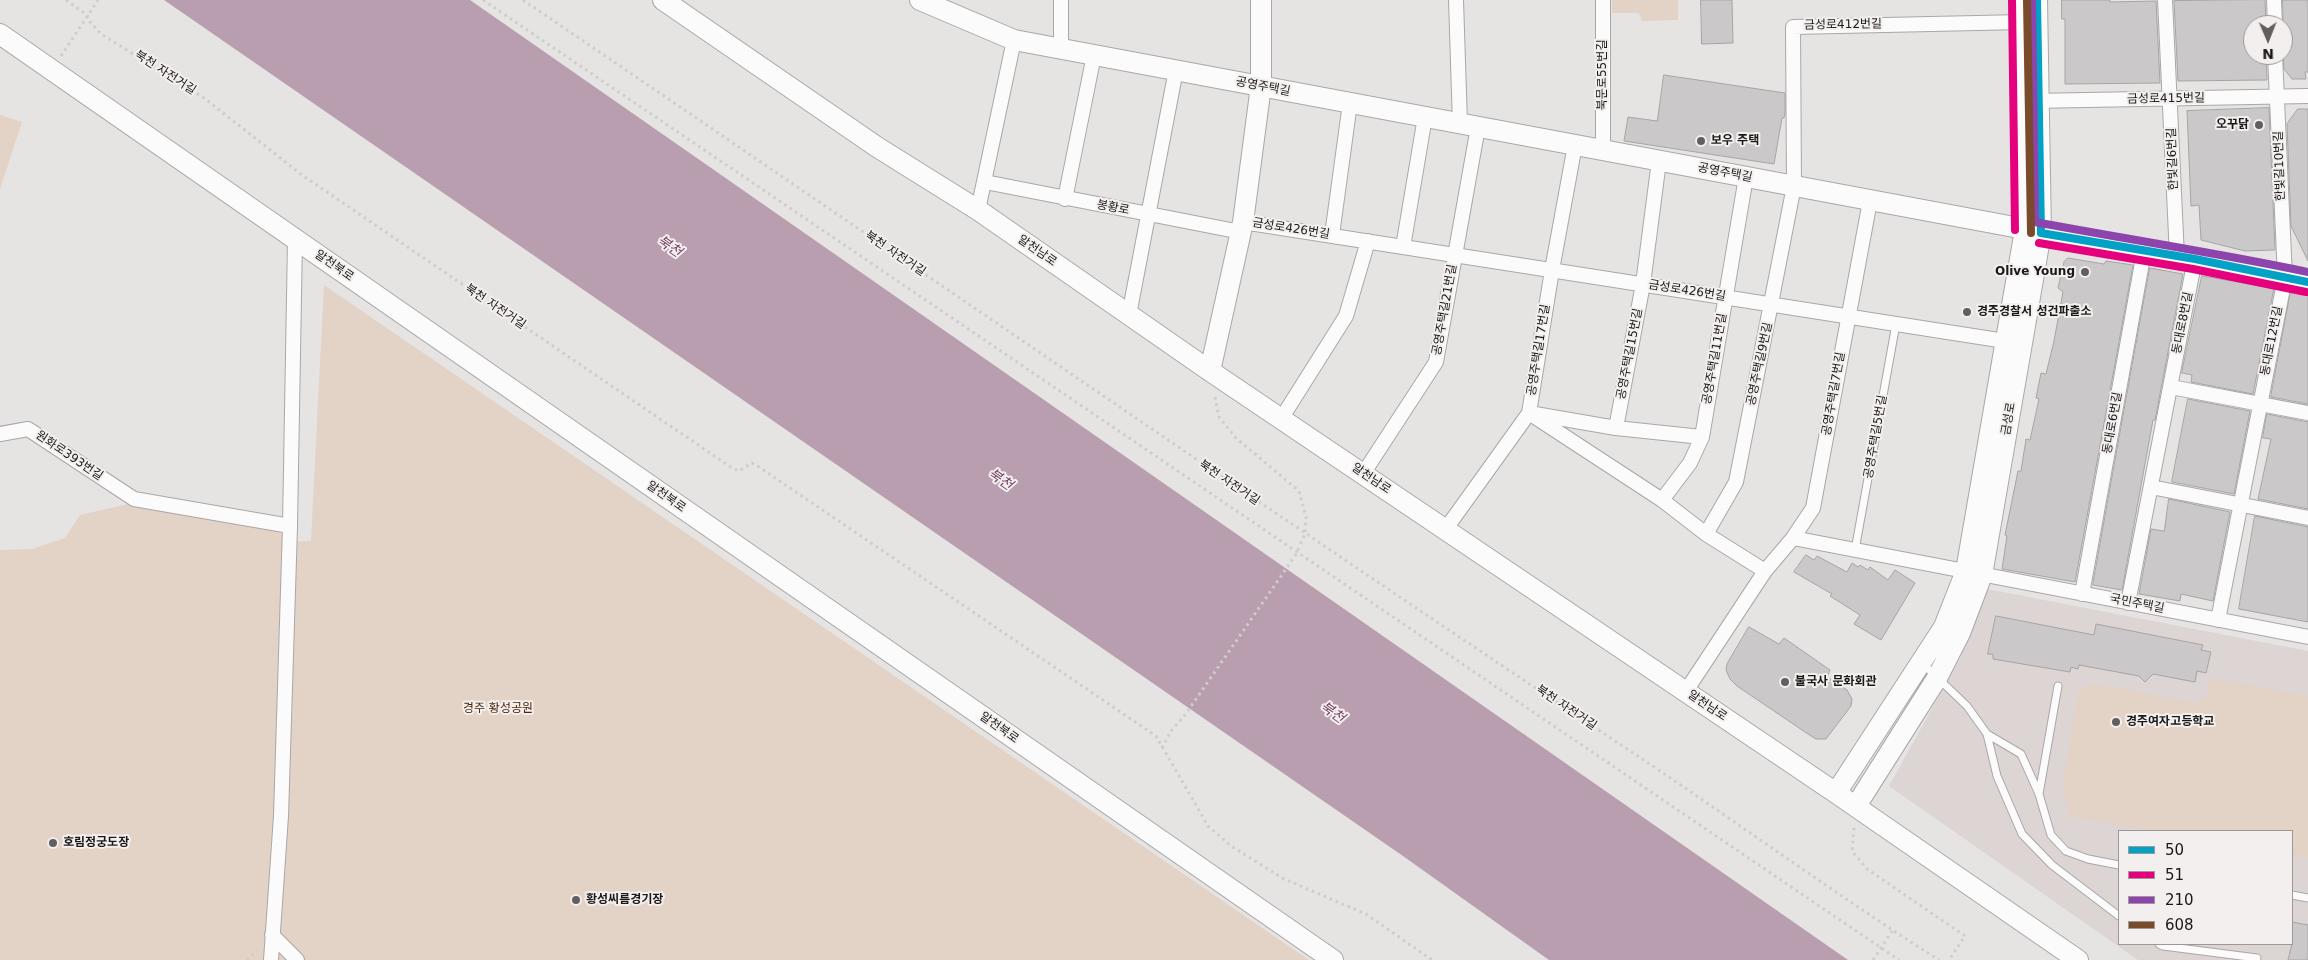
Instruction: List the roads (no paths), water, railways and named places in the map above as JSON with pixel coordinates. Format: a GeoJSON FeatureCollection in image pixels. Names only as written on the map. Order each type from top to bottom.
{"type":"FeatureCollection","features":[{"type":"Feature","properties":{"kind":"street","name":"알천남로"},"geometry":{"type":"LineString","coordinates":[[663,0],[877,146],[978,210],[1210,371],[1856,806],[2078,960]]}},
{"type":"Feature","properties":{"kind":"street","name":"공영주택길"},"geometry":{"type":"LineString","coordinates":[[920,0],[1014,40],[2308,282]]}},
{"type":"Feature","properties":{"kind":"street"},"geometry":{"type":"LineString","coordinates":[[1061,0],[1061,48]]}},
{"type":"Feature","properties":{"kind":"street"},"geometry":{"type":"LineString","coordinates":[[1210,371],[1242,227],[1261,86],[1261,0]]}},
{"type":"Feature","properties":{"kind":"street","name":"공영주택길21번길"},"geometry":{"type":"LineString","coordinates":[[1363,474],[1436,362],[1454,255],[1469,125],[1456,0]]}},
{"type":"Feature","properties":{"kind":"street","name":"북문로55번길"},"geometry":{"type":"LineString","coordinates":[[1603,0],[1603,150]]}},
{"type":"Feature","properties":{"kind":"street","name":"금성로"},"geometry":{"type":"LineString","coordinates":[[2022,0],[2032,101]]}},
{"type":"Feature","properties":{"kind":"street","name":"금성로"},"geometry":{"type":"LineString","coordinates":[[1856,806],[1937,678],[1960,633],[1974,573],[2033,231],[2032,101],[2036,0]]}},
{"type":"Feature","properties":{"kind":"street","name":"한빛길6번길"},"geometry":{"type":"LineString","coordinates":[[2165,0],[2171,99],[2186,258]]}},
{"type":"Feature","properties":{"kind":"street"},"geometry":{"type":"LineString","coordinates":[[2274,0],[2275,15]]}},
{"type":"Feature","properties":{"kind":"street","name":"금성로412번길"},"geometry":{"type":"LineString","coordinates":[[1794,186],[1793,27],[2023,22]]}},
{"type":"Feature","properties":{"kind":"street","name":"알천북로"},"geometry":{"type":"LineString","coordinates":[[0,34],[1333,960]]}},
{"type":"Feature","properties":{"kind":"street"},"geometry":{"type":"LineString","coordinates":[[978,210],[1014,40]]}},
{"type":"Feature","properties":{"kind":"street"},"geometry":{"type":"LineString","coordinates":[[1065,199],[1094,55]]}},
{"type":"Feature","properties":{"kind":"street","name":"한빛길10번길"},"geometry":{"type":"LineString","coordinates":[[2275,65],[2284,278]]}},
{"type":"Feature","properties":{"kind":"street"},"geometry":{"type":"LineString","coordinates":[[1129,315],[1176,70]]}},
{"type":"Feature","properties":{"kind":"street","name":"금성로415번길"},"geometry":{"type":"LineString","coordinates":[[2032,101],[2308,96]]}},
{"type":"Feature","properties":{"kind":"street"},"geometry":{"type":"LineString","coordinates":[[1332,235],[1350,103]]}},
{"type":"Feature","properties":{"kind":"street"},"geometry":{"type":"LineString","coordinates":[[1403,247],[1425,117]]}},
{"type":"Feature","properties":{"kind":"street","name":"공영주택길17번길"},"geometry":{"type":"LineString","coordinates":[[1446,530],[1529,413],[1552,270],[1575,145]]}},
{"type":"Feature","properties":{"kind":"street","name":"공영주택길15번길"},"geometry":{"type":"LineString","coordinates":[[1616,428],[1643,284],[1659,161]]}},
{"type":"Feature","properties":{"kind":"street","name":"공영주택길11번길"},"geometry":{"type":"LineString","coordinates":[[1662,500],[1690,464],[1702,437],[1746,177]]}},
{"type":"Feature","properties":{"kind":"street","name":"봉황로"},"geometry":{"type":"LineString","coordinates":[[985,182],[1148,216],[1242,227]]}},
{"type":"Feature","properties":{"kind":"street","name":"공영주택길9번길"},"geometry":{"type":"LineString","coordinates":[[1706,534],[1736,482],[1794,186]]}},
{"type":"Feature","properties":{"kind":"street","name":"공영주택길7번길"},"geometry":{"type":"LineString","coordinates":[[1686,691],[1765,572],[1793,538],[1813,508],[1870,201]]}},
{"type":"Feature","properties":{"kind":"street","name":"금성로426번길"},"geometry":{"type":"LineString","coordinates":[[1242,227],[1332,235],[2005,341]]}},
{"type":"Feature","properties":{"kind":"street","name":"금성로"},"geometry":{"type":"LineString","coordinates":[[1836,793],[1944,627],[1974,573],[2005,341],[2033,231]]}},
{"type":"Feature","properties":{"kind":"street"},"geometry":{"type":"LineString","coordinates":[[271,960],[281,816],[290,526],[295,240]]}},
{"type":"Feature","properties":{"kind":"street"},"geometry":{"type":"LineString","coordinates":[[1281,419],[1346,316],[1368,241]]}},
{"type":"Feature","properties":{"kind":"street","name":"동대로6번길"},"geometry":{"type":"LineString","coordinates":[[2082,594],[2144,252]]}},
{"type":"Feature","properties":{"kind":"street","name":"동대로8번길"},"geometry":{"type":"LineString","coordinates":[[2128,602],[2171,387],[2186,258]]}},
{"type":"Feature","properties":{"kind":"street","name":"동대로12번길"},"geometry":{"type":"LineString","coordinates":[[2218,620],[2284,278]]}},
{"type":"Feature","properties":{"kind":"street"},"geometry":{"type":"LineString","coordinates":[[2171,387],[2308,413]]}},
{"type":"Feature","properties":{"kind":"street"},"geometry":{"type":"LineString","coordinates":[[1529,413],[1616,428],[1702,437]]}},
{"type":"Feature","properties":{"kind":"street"},"geometry":{"type":"LineString","coordinates":[[1529,413],[1662,500],[1706,534],[1765,572]]}},
{"type":"Feature","properties":{"kind":"street","name":"원화로393번길"},"geometry":{"type":"LineString","coordinates":[[0,434],[28,428],[134,499],[209,514],[290,526]]}},
{"type":"Feature","properties":{"kind":"street"},"geometry":{"type":"LineString","coordinates":[[2151,487],[2308,518]]}},
{"type":"Feature","properties":{"kind":"street"},"geometry":{"type":"LineString","coordinates":[[1793,538],[1974,573]]}},
{"type":"Feature","properties":{"kind":"street","name":"국민주택길"},"geometry":{"type":"LineString","coordinates":[[1974,573],[2308,637]]}},
{"type":"Feature","properties":{"kind":"street"},"geometry":{"type":"LineString","coordinates":[[272,935],[297,960]]}},
{"type":"Feature","properties":{"kind":"lane","name":"공영주택길5번길"},"geometry":{"type":"LineString","coordinates":[[1856,550],[1896,324]]}},
{"type":"Feature","properties":{"kind":"lane"},"geometry":{"type":"LineString","coordinates":[[1921,663],[1967,706],[1987,734],[1997,776],[2022,834],[2052,865],[2118,915]]}},
{"type":"Feature","properties":{"kind":"lane"},"geometry":{"type":"LineString","coordinates":[[2039,794],[2058,686]]}},
{"type":"Feature","properties":{"kind":"lane"},"geometry":{"type":"LineString","coordinates":[[1987,734],[2020,754],[2039,794],[2051,835],[2066,851],[2088,859],[2118,865]]}},
{"type":"Feature","properties":{"kind":"lane"},"geometry":{"type":"LineString","coordinates":[[2293,895],[2308,898]]}},
{"type":"Feature","properties":{"kind":"lane"},"geometry":{"type":"LineString","coordinates":[[2162,945],[2257,958]]}},
{"type":"Feature","properties":{"kind":"water","name":"북천"},"geometry":{"type":"Polygon","coordinates":[[[164,0],[470,0],[1848,960],[1549,960],[1403,856],[164,0]]]}},
{"type":"Feature","properties":{"kind":"place","name":"오꾸닭"},"geometry":{"type":"Point","coordinates":[2259,125]}},
{"type":"Feature","properties":{"kind":"place","name":"보우 주택"},"geometry":{"type":"Point","coordinates":[1701,141]}},
{"type":"Feature","properties":{"kind":"place","name":"Olive Young"},"geometry":{"type":"Point","coordinates":[2085,272]}},
{"type":"Feature","properties":{"kind":"place","name":"경주경찰서 성건파출소"},"geometry":{"type":"Point","coordinates":[1967,312]}},
{"type":"Feature","properties":{"kind":"place","name":"불국사 문화회관"},"geometry":{"type":"Point","coordinates":[1785,682]}},
{"type":"Feature","properties":{"kind":"place","name":"경주여자고등학교"},"geometry":{"type":"Point","coordinates":[2116,722]}},
{"type":"Feature","properties":{"kind":"place","name":"호림정궁도장"},"geometry":{"type":"Point","coordinates":[53,843]}},
{"type":"Feature","properties":{"kind":"place","name":"황성씨름경기장"},"geometry":{"type":"Point","coordinates":[576,900]}},
{"type":"Feature","properties":{"kind":"park label","name":"경주 황성공원"},"geometry":{"type":"Point","coordinates":[498,709]}}]}
